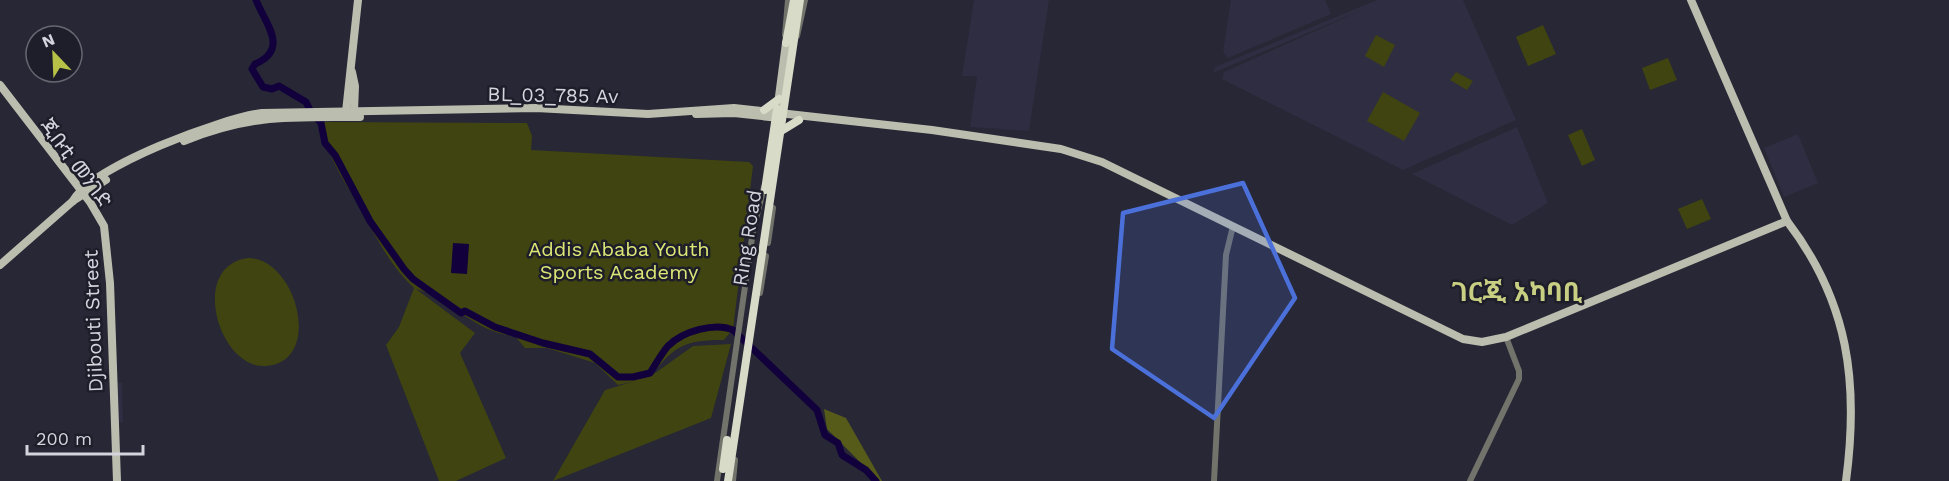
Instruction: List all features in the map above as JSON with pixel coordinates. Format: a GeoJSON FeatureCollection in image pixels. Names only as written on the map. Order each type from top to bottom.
{"type":"FeatureCollection","features":[{"type":"Feature","properties":{"kind":"highway"},"geometry":{"type":"LineString","coordinates":[[790,42],[794,0]]}},
{"type":"Feature","properties":{"kind":"highway","name":"Ring Road"},"geometry":{"type":"LineString","coordinates":[[722,481],[790,42],[800,0]]}},
{"type":"Feature","properties":{"kind":"highway"},"geometry":{"type":"LineString","coordinates":[[780,110],[797,118],[777,131],[765,113],[780,110]]}},
{"type":"Feature","properties":{"kind":"highway","name":"Ring Road"},"geometry":{"type":"LineString","coordinates":[[728,481],[745,341]]}},
{"type":"Feature","properties":{"kind":"main road"},"geometry":{"type":"LineString","coordinates":[[350,112],[349,76],[352,72],[358,0]]}},
{"type":"Feature","properties":{"kind":"main road"},"geometry":{"type":"LineString","coordinates":[[1691,0],[1787,221],[1804,244],[1832,300],[1848,353],[1852,396],[1852,430],[1846,481]]}},
{"type":"Feature","properties":{"kind":"main road"},"geometry":{"type":"LineString","coordinates":[[0,85],[82,194]]}},
{"type":"Feature","properties":{"kind":"main road","name":"ጂቡቲ መንገድ"},"geometry":{"type":"LineString","coordinates":[[0,90],[82,194],[101,224],[105,245],[115,481]]}},
{"type":"Feature","properties":{"kind":"main road","name":"BL_03_785 Av"},"geometry":{"type":"LineString","coordinates":[[328,114],[536,108],[648,114],[711,107],[765,113]]}},
{"type":"Feature","properties":{"kind":"main road","name":"BL_03_785 Av"},"geometry":{"type":"LineString","coordinates":[[328,114],[528,113],[653,118],[715,113],[765,113],[780,110],[797,118],[932,130],[945,134],[1061,149],[1137,177],[1463,339],[1482,342],[1506,338],[1787,221]]}},
{"type":"Feature","properties":{"kind":"main road"},"geometry":{"type":"LineString","coordinates":[[0,265],[73,201],[120,171],[217,128],[253,119],[328,114]]}},
{"type":"Feature","properties":{"kind":"main road"},"geometry":{"type":"LineString","coordinates":[[82,194],[94,186]]}},
{"type":"Feature","properties":{"kind":"street"},"geometry":{"type":"LineString","coordinates":[[788,0],[784,33],[790,42],[800,29],[805,0]]}},
{"type":"Feature","properties":{"kind":"street"},"geometry":{"type":"LineString","coordinates":[[745,341],[756,215],[770,181]]}},
{"type":"Feature","properties":{"kind":"street"},"geometry":{"type":"LineString","coordinates":[[1214,481],[1226,255],[1233,226]]}},
{"type":"Feature","properties":{"kind":"street"},"geometry":{"type":"LineString","coordinates":[[1470,481],[1519,379],[1520,371],[1506,338]]}},
{"type":"Feature","properties":{"kind":"street","name":"Ring Road"},"geometry":{"type":"LineString","coordinates":[[717,481],[745,341]]}},
{"type":"Feature","properties":{"kind":"street","name":"Ring Road"},"geometry":{"type":"LineString","coordinates":[[733,481],[745,341]]}},
{"type":"Feature","properties":{"kind":"highlighted area"},"geometry":{"type":"Polygon","coordinates":[[[1243,183],[1295,298],[1214,418],[1112,349],[1123,213],[1243,183]]]}},
{"type":"Feature","properties":{"kind":"shaded area"},"geometry":{"type":"Polygon","coordinates":[[[974,0],[1049,0],[1029,131],[970,127],[977,76],[962,76],[974,0]]]}},
{"type":"Feature","properties":{"kind":"shaded area"},"geometry":{"type":"Polygon","coordinates":[[[1231,0],[1325,0],[1331,14],[1228,58],[1223,52],[1231,0]]]}},
{"type":"Feature","properties":{"kind":"shaded area"},"geometry":{"type":"Polygon","coordinates":[[[1377,0],[1463,0],[1516,120],[1403,170],[1222,79],[1224,72],[1362,10],[1213,73],[1215,67],[1377,0]]]}},
{"type":"Feature","properties":{"kind":"shaded area"},"geometry":{"type":"Polygon","coordinates":[[[1517,127],[1548,203],[1512,225],[1412,174],[1517,127]]]}},
{"type":"Feature","properties":{"kind":"shaded area"},"geometry":{"type":"Polygon","coordinates":[[[1798,134],[1818,183],[1784,197],[1764,148],[1798,134]]]}},
{"type":"Feature","properties":{"kind":"shaded area"},"geometry":{"type":"Polygon","coordinates":[[[453,243],[469,244],[467,274],[451,273],[453,243]]]}},
{"type":"Feature","properties":{"kind":"shaded area"},"geometry":{"type":"Polygon","coordinates":[[[117,383],[122,383],[123,422],[118,422],[117,383]]]}},
{"type":"Feature","properties":{"kind":"green space"},"geometry":{"type":"Polygon","coordinates":[[[1543,25],[1556,54],[1528,66],[1516,37],[1543,25]]]}},
{"type":"Feature","properties":{"kind":"green space"},"geometry":{"type":"Polygon","coordinates":[[[1376,35],[1395,45],[1384,67],[1365,56],[1376,35]]]}},
{"type":"Feature","properties":{"kind":"green space"},"geometry":{"type":"Polygon","coordinates":[[[1668,58],[1677,80],[1650,90],[1642,68],[1668,58]]]}},
{"type":"Feature","properties":{"kind":"green space"},"geometry":{"type":"Polygon","coordinates":[[[1456,72],[1473,81],[1467,90],[1450,80],[1456,72]]]}},
{"type":"Feature","properties":{"kind":"green space"},"geometry":{"type":"Polygon","coordinates":[[[1383,92],[1420,113],[1404,141],[1367,121],[1383,92]]]}},
{"type":"Feature","properties":{"kind":"green space","name":"Addis Ababa Youth Sports Academy"},"geometry":{"type":"Polygon","coordinates":[[[322,123],[527,123],[532,136],[531,150],[749,162],[753,166],[733,329],[724,340],[700,341],[682,346],[667,357],[651,376],[693,346],[731,344],[711,418],[553,481],[605,390],[632,382],[618,385],[595,363],[547,348],[525,348],[515,336],[488,329],[441,300],[416,289],[475,333],[460,353],[506,458],[456,481],[439,481],[386,345],[399,327],[414,288],[389,259],[340,174],[324,134],[322,123]]]}},
{"type":"Feature","properties":{"kind":"green space"},"geometry":{"type":"Polygon","coordinates":[[[1582,129],[1595,160],[1582,166],[1568,135],[1582,129]]]}},
{"type":"Feature","properties":{"kind":"green space"},"geometry":{"type":"Polygon","coordinates":[[[1702,199],[1711,219],[1687,229],[1678,209],[1702,199]]]}},
{"type":"Feature","properties":{"kind":"green space"},"geometry":{"type":"Polygon","coordinates":[[[248,258],[265,262],[280,274],[291,291],[297,310],[299,330],[295,347],[284,360],[266,366],[249,363],[235,352],[224,336],[217,316],[215,297],[219,279],[230,265],[248,258]]]}},
{"type":"Feature","properties":{"kind":"green space"},"geometry":{"type":"Polygon","coordinates":[[[824,409],[846,418],[882,481],[879,481],[827,429],[824,409]]]}},
{"type":"Feature","properties":{"kind":"waterway"},"geometry":{"type":"LineString","coordinates":[[256,0],[269,26],[273,43],[271,51],[252,69],[263,87],[272,89],[279,86],[306,102],[321,123],[325,143],[335,155],[370,221],[413,279],[461,313],[465,311],[495,327],[543,343],[590,354],[618,377],[633,377],[650,373],[668,346],[690,332],[717,327],[733,330],[817,410],[825,435],[838,443],[842,455],[866,470],[876,481]]}},
{"type":"Feature","properties":{"kind":"district","name":"ገርጂ አካባቢ"},"geometry":{"type":"Point","coordinates":[1517,292]}}]}
